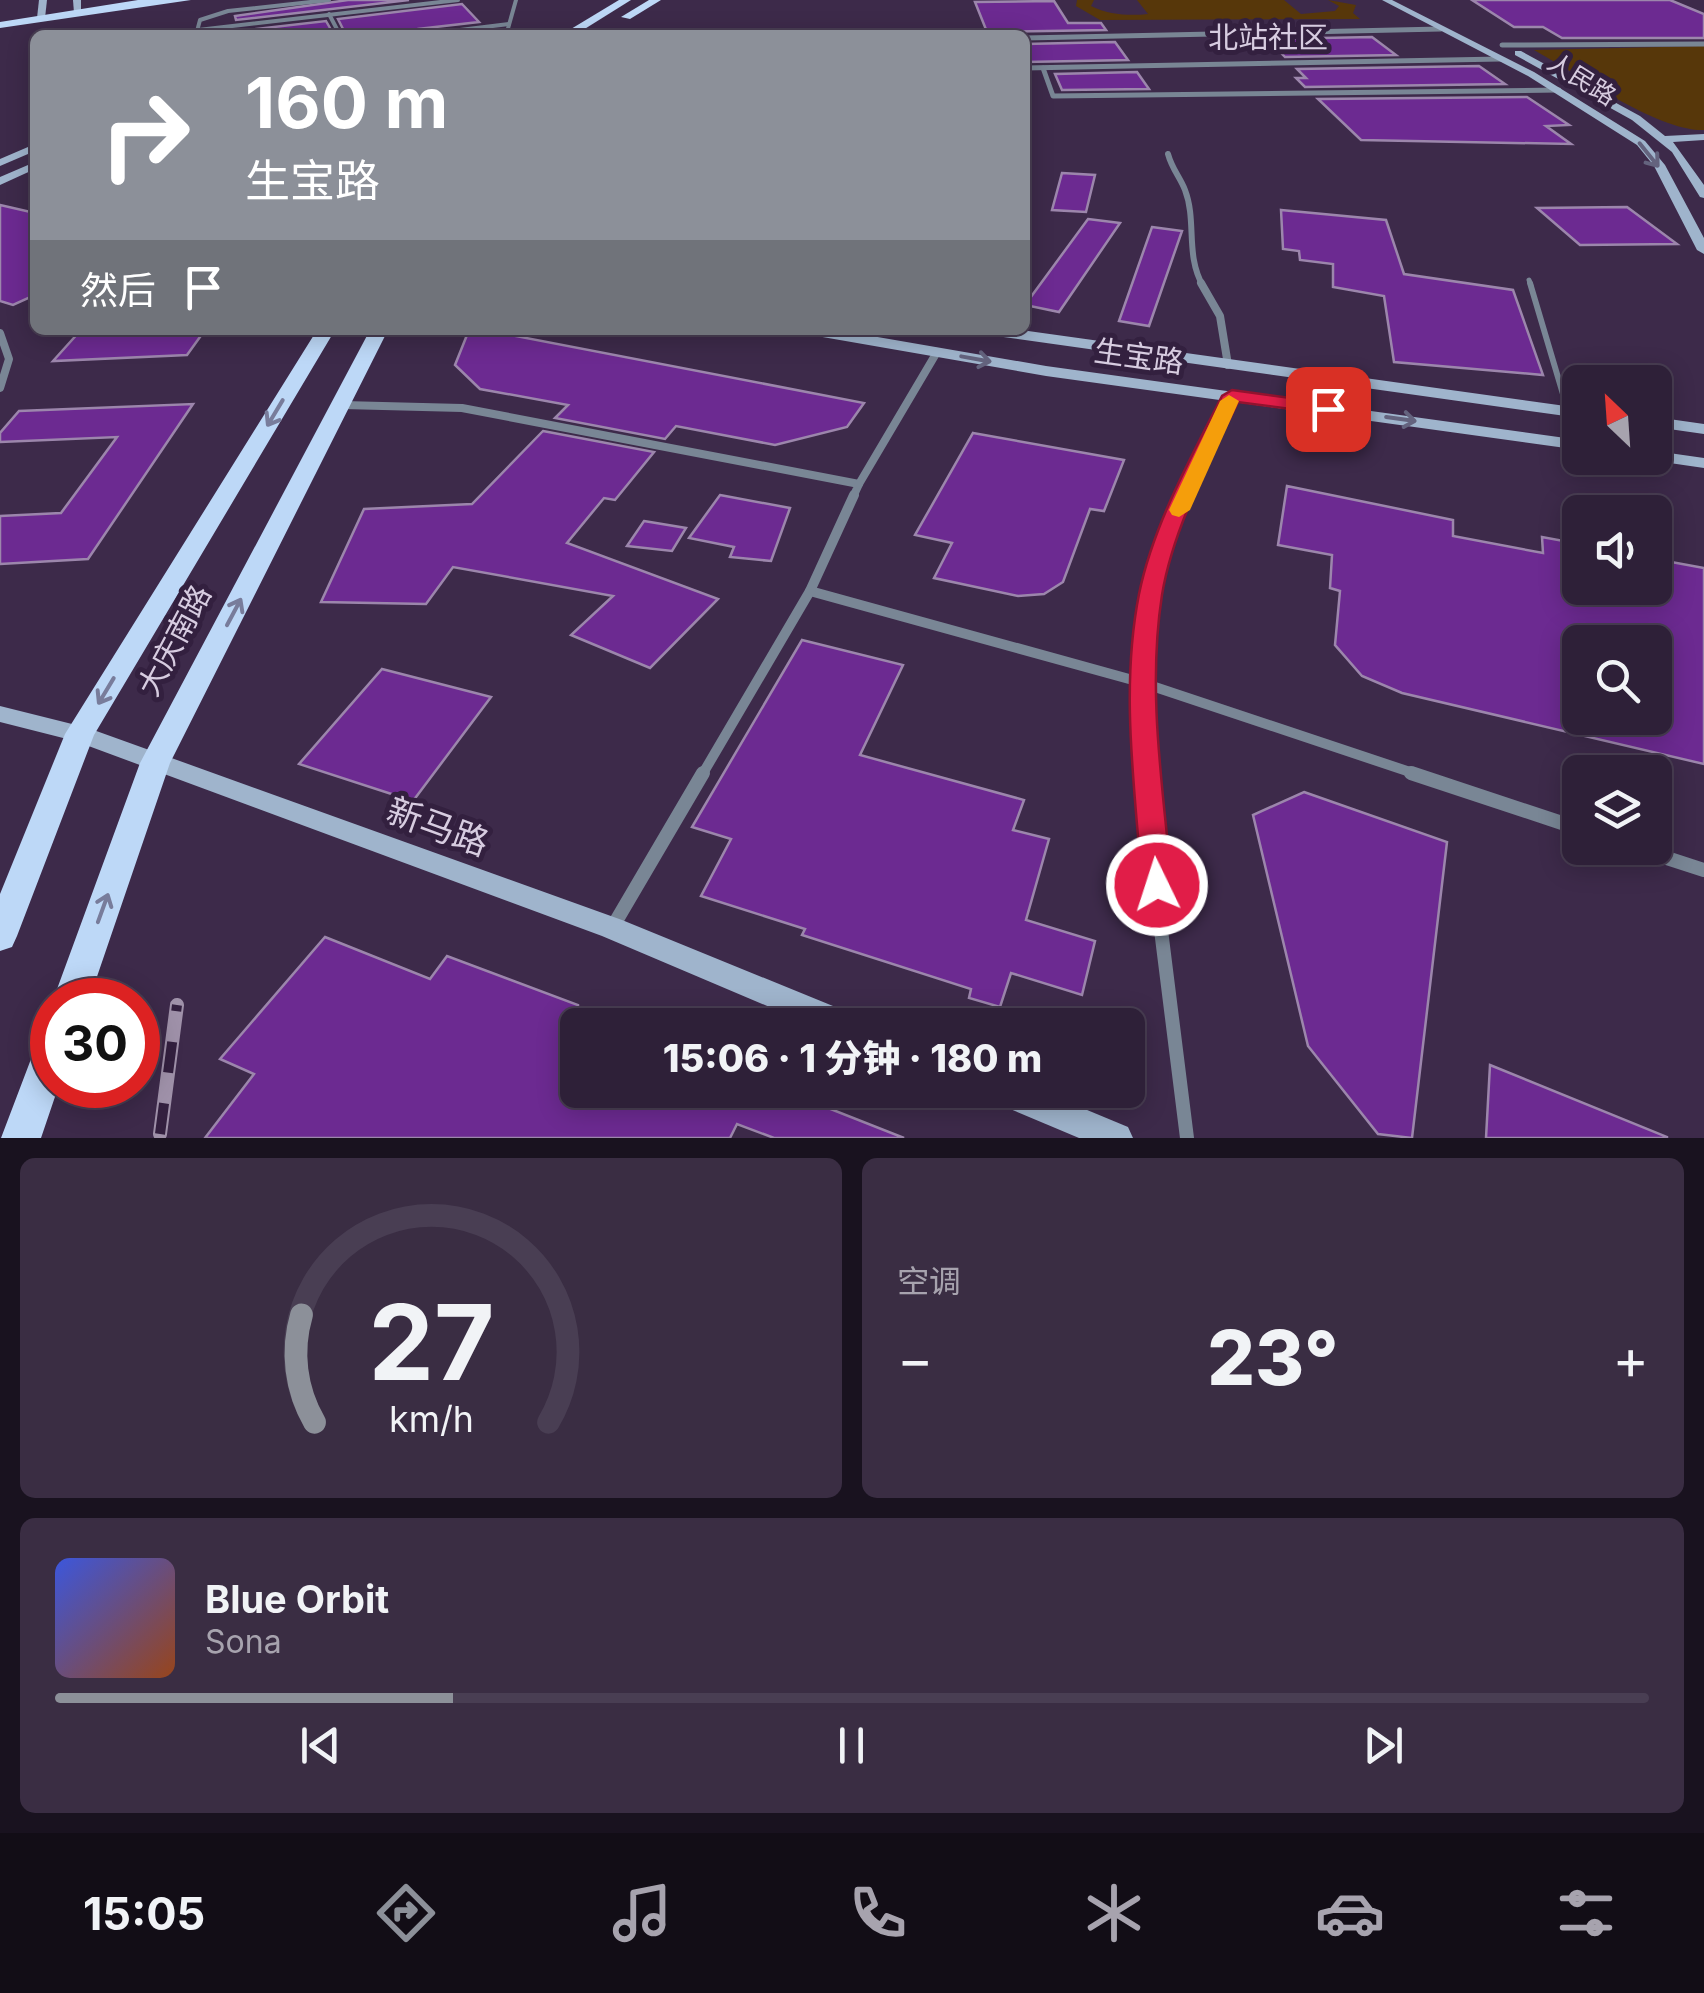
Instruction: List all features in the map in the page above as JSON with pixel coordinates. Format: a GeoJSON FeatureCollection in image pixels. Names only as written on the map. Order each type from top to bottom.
{"type":"FeatureCollection","features":[{"type":"Feature","properties":{"kind":"main road"},"geometry":{"type":"LineString","coordinates":[[41,15],[43,0]]}},
{"type":"Feature","properties":{"kind":"main road"},"geometry":{"type":"LineString","coordinates":[[0,22],[129,0]]}},
{"type":"Feature","properties":{"kind":"main road"},"geometry":{"type":"LineString","coordinates":[[77,7],[158,0]]}},
{"type":"Feature","properties":{"kind":"main road"},"geometry":{"type":"LineString","coordinates":[[101,5],[186,0]]}},
{"type":"Feature","properties":{"kind":"main road"},"geometry":{"type":"LineString","coordinates":[[576,30],[626,0]]}},
{"type":"Feature","properties":{"kind":"main road"},"geometry":{"type":"LineString","coordinates":[[648,0],[622,20],[656,0]]}},
{"type":"Feature","properties":{"kind":"main road","name":"人民路"},"geometry":{"type":"LineString","coordinates":[[1386,0],[1559,90],[1641,143],[1659,165],[1704,250]]}},
{"type":"Feature","properties":{"kind":"main road","name":"人民路"},"geometry":{"type":"LineString","coordinates":[[1411,0],[1594,91],[1676,150],[1704,194]]}},
{"type":"Feature","properties":{"kind":"main road"},"geometry":{"type":"LineString","coordinates":[[1663,139],[1704,137]]}},
{"type":"Feature","properties":{"kind":"main road"},"geometry":{"type":"LineString","coordinates":[[0,163],[30,148]]}},
{"type":"Feature","properties":{"kind":"main road"},"geometry":{"type":"LineString","coordinates":[[0,181],[30,166]]}},
{"type":"Feature","properties":{"kind":"main road","name":"大庆南路"},"geometry":{"type":"LineString","coordinates":[[0,936],[80,734],[323,335]]}},
{"type":"Feature","properties":{"kind":"main road","name":"大庆南路"},"geometry":{"type":"LineString","coordinates":[[79,978],[155,764],[377,335]]}},
{"type":"Feature","properties":{"kind":"main road","name":"生宝路"},"geometry":{"type":"LineString","coordinates":[[839,335],[1562,442]]}},
{"type":"Feature","properties":{"kind":"main road","name":"生宝路"},"geometry":{"type":"LineString","coordinates":[[1022,335],[1562,410]]}},
{"type":"Feature","properties":{"kind":"main road"},"geometry":{"type":"LineString","coordinates":[[1672,424],[1704,429]]}},
{"type":"Feature","properties":{"kind":"main road"},"geometry":{"type":"LineString","coordinates":[[1672,458],[1704,463]]}},
{"type":"Feature","properties":{"kind":"main road","name":"新马路"},"geometry":{"type":"LineString","coordinates":[[0,714],[80,734],[612,928],[804,1008]]}},
{"type":"Feature","properties":{"kind":"main road"},"geometry":{"type":"LineString","coordinates":[[22,1138],[32,1108]]}},
{"type":"Feature","properties":{"kind":"main road"},"geometry":{"type":"LineString","coordinates":[[1045,1108],[1117,1138]]}},
{"type":"Feature","properties":{"kind":"street"},"geometry":{"type":"LineString","coordinates":[[1030,38],[1441,29]]}},
{"type":"Feature","properties":{"kind":"street"},"geometry":{"type":"LineString","coordinates":[[1502,45],[1704,44]]}},
{"type":"Feature","properties":{"kind":"street"},"geometry":{"type":"LineString","coordinates":[[1030,68],[1500,59]]}},
{"type":"Feature","properties":{"kind":"street"},"geometry":{"type":"LineString","coordinates":[[1043,68],[1053,96],[1559,90]]}},
{"type":"Feature","properties":{"kind":"street"},"geometry":{"type":"LineString","coordinates":[[1168,154],[1172,175],[1185,190],[1193,269],[1220,316],[1228,365]]}},
{"type":"Feature","properties":{"kind":"street"},"geometry":{"type":"LineString","coordinates":[[0,333],[9,359],[0,388]]}},
{"type":"Feature","properties":{"kind":"street"},"geometry":{"type":"LineString","coordinates":[[612,928],[810,591],[860,484],[936,352]]}},
{"type":"Feature","properties":{"kind":"street"},"geometry":{"type":"LineString","coordinates":[[1187,1138],[1160,922],[1140,682],[1151,591],[1188,485],[1232,396]]}},
{"type":"Feature","properties":{"kind":"street"},"geometry":{"type":"LineString","coordinates":[[343,405],[462,408],[860,484]]}},
{"type":"Feature","properties":{"kind":"street"},"geometry":{"type":"LineString","coordinates":[[810,591],[1140,682],[1562,823]]}},
{"type":"Feature","properties":{"kind":"street"},"geometry":{"type":"LineString","coordinates":[[1672,860],[1704,870]]}},
{"type":"Feature","properties":{"kind":"lane"},"geometry":{"type":"LineString","coordinates":[[198,30],[200,20],[228,11],[329,0]]}},
{"type":"Feature","properties":{"kind":"lane"},"geometry":{"type":"LineString","coordinates":[[212,30],[458,0]]}},
{"type":"Feature","properties":{"kind":"lane"},"geometry":{"type":"LineString","coordinates":[[508,30],[516,0]]}},
{"type":"Feature","properties":{"kind":"lane"},"geometry":{"type":"LineString","coordinates":[[228,11],[234,1]]}},
{"type":"Feature","properties":{"kind":"lane"},"geometry":{"type":"LineString","coordinates":[[330,14],[338,30]]}},
{"type":"Feature","properties":{"kind":"lane"},"geometry":{"type":"LineString","coordinates":[[461,30],[510,24]]}},
{"type":"Feature","properties":{"kind":"lane"},"geometry":{"type":"LineString","coordinates":[[1529,280],[1562,377]]}},
{"type":"Feature","properties":{"kind":"shaded area"},"geometry":{"type":"Polygon","coordinates":[[[1077,0],[1094,0],[1091,6],[1098,9],[1134,15],[1148,14],[1137,0],[1284,0],[1301,14],[1335,11],[1339,6],[1328,0],[1356,5],[1353,13],[1360,19],[1100,20],[1076,6],[1077,0]]]}},
{"type":"Feature","properties":{"kind":"shaded area"},"geometry":{"type":"Polygon","coordinates":[[[1704,46],[1704,130],[1664,122],[1642,112],[1534,50],[1704,46]]]}},
{"type":"Feature","properties":{"kind":"building"},"geometry":{"type":"Polygon","coordinates":[[[348,0],[409,0],[236,20],[235,16],[348,0]]]}},
{"type":"Feature","properties":{"kind":"building"},"geometry":{"type":"Polygon","coordinates":[[[1472,0],[1670,0],[1704,14],[1704,38],[1562,38],[1543,27],[1514,27],[1472,0]]]}},
{"type":"Feature","properties":{"kind":"building"},"geometry":{"type":"Polygon","coordinates":[[[1054,1],[1068,23],[1101,23],[1106,30],[986,30],[975,2],[1054,1]]]}},
{"type":"Feature","properties":{"kind":"building"},"geometry":{"type":"Polygon","coordinates":[[[462,4],[479,22],[417,30],[344,30],[338,19],[462,4]]]}},
{"type":"Feature","properties":{"kind":"building"},"geometry":{"type":"Polygon","coordinates":[[[326,21],[331,30],[248,30],[326,21]]]}},
{"type":"Feature","properties":{"kind":"building"},"geometry":{"type":"Polygon","coordinates":[[[1372,37],[1396,55],[1285,57],[1268,39],[1372,37]]]}},
{"type":"Feature","properties":{"kind":"building"},"geometry":{"type":"Polygon","coordinates":[[[1115,42],[1128,60],[1030,62],[1030,44],[1115,42]]]}},
{"type":"Feature","properties":{"kind":"building"},"geometry":{"type":"Polygon","coordinates":[[[1479,66],[1505,84],[1305,87],[1296,78],[1306,78],[1297,69],[1479,66]]]}},
{"type":"Feature","properties":{"kind":"building"},"geometry":{"type":"Polygon","coordinates":[[[1137,72],[1149,89],[1062,90],[1055,74],[1137,72]]]}},
{"type":"Feature","properties":{"kind":"building"},"geometry":{"type":"Polygon","coordinates":[[[1527,97],[1569,125],[1546,126],[1571,144],[1361,140],[1318,99],[1527,97]]]}},
{"type":"Feature","properties":{"kind":"building"},"geometry":{"type":"Polygon","coordinates":[[[1062,173],[1095,175],[1086,212],[1052,210],[1062,173]]]}},
{"type":"Feature","properties":{"kind":"building"},"geometry":{"type":"Polygon","coordinates":[[[0,205],[30,212],[30,297],[13,305],[0,301],[0,205]]]}},
{"type":"Feature","properties":{"kind":"building"},"geometry":{"type":"Polygon","coordinates":[[[1627,207],[1677,244],[1580,245],[1537,208],[1627,207]]]}},
{"type":"Feature","properties":{"kind":"building"},"geometry":{"type":"Polygon","coordinates":[[[1281,210],[1386,220],[1404,274],[1513,290],[1543,375],[1394,362],[1384,296],[1333,287],[1333,264],[1300,260],[1299,251],[1283,249],[1281,210]]]}},
{"type":"Feature","properties":{"kind":"building"},"geometry":{"type":"Polygon","coordinates":[[[1088,219],[1120,223],[1059,312],[1030,306],[1030,298],[1088,219]]]}},
{"type":"Feature","properties":{"kind":"building"},"geometry":{"type":"Polygon","coordinates":[[[1152,227],[1182,231],[1149,326],[1119,321],[1152,227]]]}},
{"type":"Feature","properties":{"kind":"building"},"geometry":{"type":"Polygon","coordinates":[[[76,335],[201,335],[187,355],[53,361],[76,335]]]}},
{"type":"Feature","properties":{"kind":"building"},"geometry":{"type":"Polygon","coordinates":[[[467,335],[511,335],[864,403],[847,427],[775,445],[676,426],[665,439],[555,418],[568,405],[480,389],[455,365],[467,335]]]}},
{"type":"Feature","properties":{"kind":"building"},"geometry":{"type":"Polygon","coordinates":[[[193,404],[88,559],[0,564],[0,516],[61,513],[117,437],[0,442],[0,433],[19,411],[193,404]]]}},
{"type":"Feature","properties":{"kind":"building"},"geometry":{"type":"Polygon","coordinates":[[[543,431],[654,452],[615,500],[604,498],[567,543],[718,599],[650,668],[571,635],[613,596],[453,567],[426,604],[321,602],[364,509],[472,504],[543,431]]]}},
{"type":"Feature","properties":{"kind":"building"},"geometry":{"type":"Polygon","coordinates":[[[973,433],[1124,460],[1104,511],[1090,509],[1063,582],[1044,594],[1018,596],[934,578],[952,543],[915,535],[973,433]]]}},
{"type":"Feature","properties":{"kind":"building"},"geometry":{"type":"Polygon","coordinates":[[[1287,486],[1453,520],[1453,536],[1543,553],[1542,537],[1562,541],[1562,605],[1672,605],[1672,562],[1704,568],[1704,764],[1581,735],[1672,735],[1672,625],[1562,625],[1562,731],[1402,693],[1362,676],[1335,645],[1340,591],[1330,588],[1332,555],[1278,545],[1287,486]]]}},
{"type":"Feature","properties":{"kind":"building"},"geometry":{"type":"Polygon","coordinates":[[[720,495],[790,508],[771,561],[730,557],[734,547],[689,538],[720,495]]]}},
{"type":"Feature","properties":{"kind":"building"},"geometry":{"type":"Polygon","coordinates":[[[644,521],[686,528],[672,551],[627,546],[644,521]]]}},
{"type":"Feature","properties":{"kind":"building"},"geometry":{"type":"Polygon","coordinates":[[[802,640],[903,665],[860,755],[1024,800],[1013,830],[1049,839],[1026,920],[1095,941],[1082,995],[1011,973],[1000,1007],[969,998],[971,989],[802,935],[805,929],[701,896],[731,839],[692,827],[802,640]]]}},
{"type":"Feature","properties":{"kind":"building"},"geometry":{"type":"Polygon","coordinates":[[[382,669],[491,697],[413,801],[299,764],[382,669]]]}},
{"type":"Feature","properties":{"kind":"building"},"geometry":{"type":"Polygon","coordinates":[[[1304,792],[1447,842],[1412,1138],[1378,1134],[1308,1046],[1253,815],[1304,792]]]}},
{"type":"Feature","properties":{"kind":"building"},"geometry":{"type":"Polygon","coordinates":[[[325,937],[430,979],[447,956],[578,1005],[560,1008],[560,1108],[828,1108],[904,1138],[774,1138],[737,1124],[730,1138],[205,1138],[254,1074],[220,1059],[325,937]]]}},
{"type":"Feature","properties":{"kind":"building"},"geometry":{"type":"Polygon","coordinates":[[[1490,1065],[1667,1137],[1667,1138],[1486,1138],[1490,1065]]]}},
{"type":"Feature","properties":{"kind":"railway"},"geometry":{"type":"LineString","coordinates":[[160,1134],[177,1005]]}},
{"type":"Feature","properties":{"kind":"slow traffic"},"geometry":{"type":"LineString","coordinates":[[1179,510],[1229,401]]}},
{"type":"Feature","properties":{"kind":"district","name":"北站社区"},"geometry":{"type":"Point","coordinates":[1268,37]}},
{"type":"Feature","properties":{"kind":"route"},"geometry":{"type":"LineString","coordinates":[[1157,885],[1140,682],[1151,591],[1188,485],[1232,396],[1328,409]]}}]}
